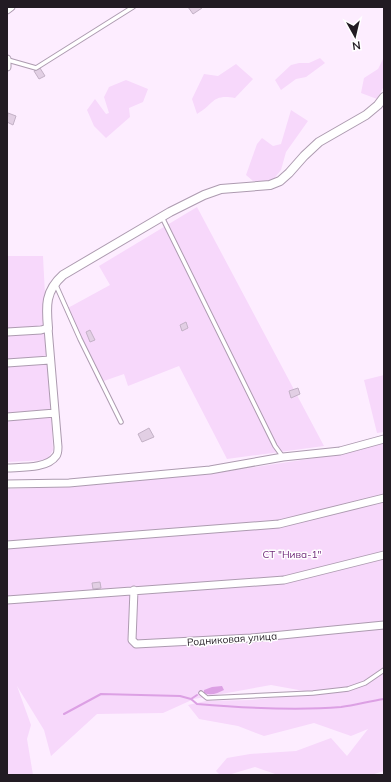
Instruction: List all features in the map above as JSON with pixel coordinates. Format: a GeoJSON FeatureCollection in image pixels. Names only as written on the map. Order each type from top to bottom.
{"type":"FeatureCollection","features":[{"type":"Feature","properties":{"kind":"street"},"geometry":{"type":"LineString","coordinates":[[7,10],[11,7]]}},
{"type":"Feature","properties":{"kind":"street"},"geometry":{"type":"LineString","coordinates":[[7,468],[50,463],[57,455],[58,447],[46,310],[47,300],[55,282],[63,275],[162,217],[204,195],[221,189],[270,185],[280,181],[319,142],[366,115],[378,105],[384,97]]}},
{"type":"Feature","properties":{"kind":"street"},"geometry":{"type":"LineString","coordinates":[[7,332],[41,330],[48,328]]}},
{"type":"Feature","properties":{"kind":"street"},"geometry":{"type":"LineString","coordinates":[[7,363],[50,360]]}},
{"type":"Feature","properties":{"kind":"street"},"geometry":{"type":"LineString","coordinates":[[7,417],[55,413]]}},
{"type":"Feature","properties":{"kind":"street"},"geometry":{"type":"LineString","coordinates":[[7,484],[69,483],[202,470],[283,457],[340,451],[384,439]]}},
{"type":"Feature","properties":{"kind":"street"},"geometry":{"type":"LineString","coordinates":[[7,545],[280,524],[384,498]]}},
{"type":"Feature","properties":{"kind":"street"},"geometry":{"type":"LineString","coordinates":[[7,600],[284,580],[384,555]]}},
{"type":"Feature","properties":{"kind":"street","name":"Родниковая улица"},"geometry":{"type":"LineString","coordinates":[[134,590],[132,640],[136,644],[251,638],[384,625]]}},
{"type":"Feature","properties":{"kind":"lane"},"geometry":{"type":"LineString","coordinates":[[7,62],[36,68],[133,7]]}},
{"type":"Feature","properties":{"kind":"lane"},"geometry":{"type":"LineString","coordinates":[[162,217],[275,446],[283,457]]}},
{"type":"Feature","properties":{"kind":"lane"},"geometry":{"type":"LineString","coordinates":[[55,282],[80,339],[121,422]]}},
{"type":"Feature","properties":{"kind":"lane"},"geometry":{"type":"LineString","coordinates":[[201,692],[207,698],[313,693],[348,689],[365,683],[384,670]]}},
{"type":"Feature","properties":{"kind":"green space"},"geometry":{"type":"Polygon","coordinates":[[[320,58],[325,63],[306,77],[296,79],[281,90],[275,80],[291,65],[309,63],[320,58]]]}},
{"type":"Feature","properties":{"kind":"green space"},"geometry":{"type":"Polygon","coordinates":[[[383,59],[384,86],[377,99],[361,93],[364,78],[378,69],[383,59]]]}},
{"type":"Feature","properties":{"kind":"green space"},"geometry":{"type":"Polygon","coordinates":[[[236,64],[253,79],[235,98],[221,97],[197,114],[192,99],[204,74],[218,76],[236,64]]]}},
{"type":"Feature","properties":{"kind":"green space"},"geometry":{"type":"Polygon","coordinates":[[[126,80],[148,89],[143,102],[129,108],[130,117],[106,138],[94,126],[87,110],[95,99],[106,114],[109,113],[104,97],[109,87],[126,80]]]}},
{"type":"Feature","properties":{"kind":"green space"},"geometry":{"type":"Polygon","coordinates":[[[291,110],[308,121],[286,152],[281,170],[272,181],[253,181],[246,175],[257,144],[262,138],[273,146],[281,144],[291,110]]]}},
{"type":"Feature","properties":{"kind":"green space"},"geometry":{"type":"Polygon","coordinates":[[[197,207],[324,446],[227,459],[179,366],[128,386],[124,374],[98,383],[66,309],[110,285],[99,266],[197,207]]]}},
{"type":"Feature","properties":{"kind":"green space"},"geometry":{"type":"Polygon","coordinates":[[[7,256],[43,256],[53,450],[47,460],[7,462],[7,256]]]}},
{"type":"Feature","properties":{"kind":"green space"},"geometry":{"type":"Polygon","coordinates":[[[384,375],[384,432],[377,433],[364,380],[384,375]]]}},
{"type":"Feature","properties":{"kind":"green space","name":"СТ \"Нива-1\""},"geometry":{"type":"Polygon","coordinates":[[[384,441],[384,771],[371,775],[278,775],[255,767],[228,775],[220,775],[216,771],[227,758],[250,754],[296,751],[331,738],[347,756],[368,729],[351,736],[314,723],[264,736],[238,726],[199,719],[188,705],[206,701],[252,700],[315,693],[271,685],[194,699],[163,713],[97,714],[51,756],[44,730],[17,686],[31,725],[27,739],[33,775],[7,775],[7,489],[69,487],[210,474],[341,454],[384,441]]]}},
{"type":"Feature","properties":{"kind":"shaded area"},"geometry":{"type":"Polygon","coordinates":[[[222,686],[224,690],[219,692],[212,694],[204,693],[204,690],[222,686]]]}},
{"type":"Feature","properties":{"kind":"building"},"geometry":{"type":"Polygon","coordinates":[[[188,7],[201,7],[202,8],[193,14],[188,7]]]}},
{"type":"Feature","properties":{"kind":"building"},"geometry":{"type":"Polygon","coordinates":[[[40,68],[45,76],[39,79],[34,71],[40,68]]]}},
{"type":"Feature","properties":{"kind":"building"},"geometry":{"type":"Polygon","coordinates":[[[8,113],[16,116],[13,125],[7,122],[8,113]]]}},
{"type":"Feature","properties":{"kind":"building"},"geometry":{"type":"Polygon","coordinates":[[[186,322],[188,328],[182,331],[180,325],[186,322]]]}},
{"type":"Feature","properties":{"kind":"building"},"geometry":{"type":"Polygon","coordinates":[[[90,330],[95,340],[90,342],[86,332],[90,330]]]}},
{"type":"Feature","properties":{"kind":"building"},"geometry":{"type":"Polygon","coordinates":[[[298,388],[300,394],[291,398],[289,391],[298,388]]]}},
{"type":"Feature","properties":{"kind":"building"},"geometry":{"type":"Polygon","coordinates":[[[149,428],[154,437],[142,442],[138,434],[149,428]]]}},
{"type":"Feature","properties":{"kind":"building"},"geometry":{"type":"Polygon","coordinates":[[[100,582],[101,588],[93,589],[92,583],[100,582]]]}},
{"type":"Feature","properties":{"kind":"waterway"},"geometry":{"type":"LineString","coordinates":[[64,714],[101,694],[180,696],[191,699],[197,704],[287,709],[341,707],[384,699]]}},
{"type":"Feature","properties":{"kind":"waterway"},"geometry":{"type":"LineString","coordinates":[[191,699],[197,695]]}}]}
